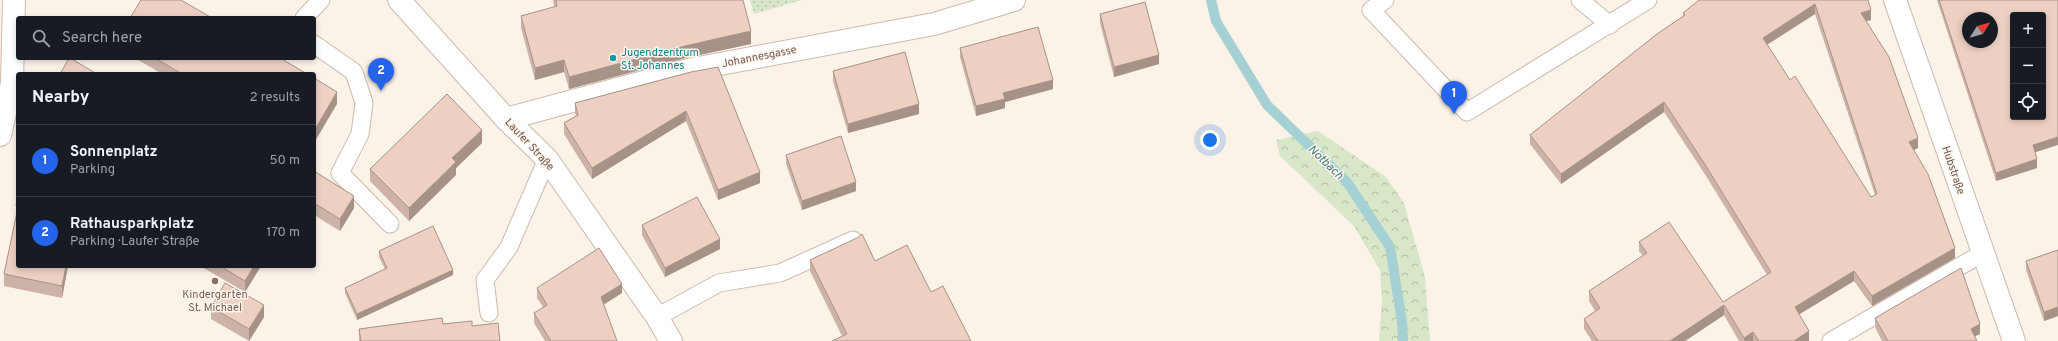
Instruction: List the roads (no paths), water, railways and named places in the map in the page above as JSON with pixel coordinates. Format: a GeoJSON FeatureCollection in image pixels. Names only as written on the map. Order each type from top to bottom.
{"type":"FeatureCollection","features":[{"type":"Feature","properties":{"kind":"street"},"geometry":{"type":"LineString","coordinates":[[0,135],[12,83],[14,0]]}},
{"type":"Feature","properties":{"kind":"street","name":"Laufer Straße"},"geometry":{"type":"LineString","coordinates":[[399,0],[506,119],[547,159],[657,317],[671,341]]}},
{"type":"Feature","properties":{"kind":"street","name":"Johannesgasse"},"geometry":{"type":"LineString","coordinates":[[506,119],[688,70],[934,24],[1014,0]]}},
{"type":"Feature","properties":{"kind":"street","name":"Hubstraße"},"geometry":{"type":"LineString","coordinates":[[1895,0],[2014,341]]}},
{"type":"Feature","properties":{"kind":"lane"},"geometry":{"type":"LineString","coordinates":[[306,16],[321,0]]}},
{"type":"Feature","properties":{"kind":"lane"},"geometry":{"type":"LineString","coordinates":[[1385,0],[1372,10],[1467,112],[1610,25],[1648,0]]}},
{"type":"Feature","properties":{"kind":"lane"},"geometry":{"type":"LineString","coordinates":[[1580,0],[1610,25]]}},
{"type":"Feature","properties":{"kind":"lane"},"geometry":{"type":"LineString","coordinates":[[316,45],[354,72],[364,103],[360,134],[340,173],[390,224]]}},
{"type":"Feature","properties":{"kind":"lane"},"geometry":{"type":"LineString","coordinates":[[488,313],[485,280],[509,247],[547,159]]}},
{"type":"Feature","properties":{"kind":"lane"},"geometry":{"type":"LineString","coordinates":[[657,317],[719,284],[780,273],[853,240]]}},
{"type":"Feature","properties":{"kind":"lane"},"geometry":{"type":"LineString","coordinates":[[1831,341],[1983,253]]}},
{"type":"Feature","properties":{"kind":"waterway","name":"Notbach"},"geometry":{"type":"LineString","coordinates":[[1211,0],[1216,21],[1267,105],[1347,182],[1390,247],[1402,322],[1403,341]]}},
{"type":"Feature","properties":{"kind":"place","name":"Jugendzentrum St. Johannes"},"geometry":{"type":"Point","coordinates":[613,58]}},
{"type":"Feature","properties":{"kind":"place","name":"Rathausparkplatz"},"geometry":{"type":"Point","coordinates":[381,91]}},
{"type":"Feature","properties":{"kind":"place","name":"Sonnenplatz"},"geometry":{"type":"Point","coordinates":[1454,114]}},
{"type":"Feature","properties":{"kind":"place","name":"Kindergarten St. Michael"},"geometry":{"type":"Point","coordinates":[215,281]}}]}
